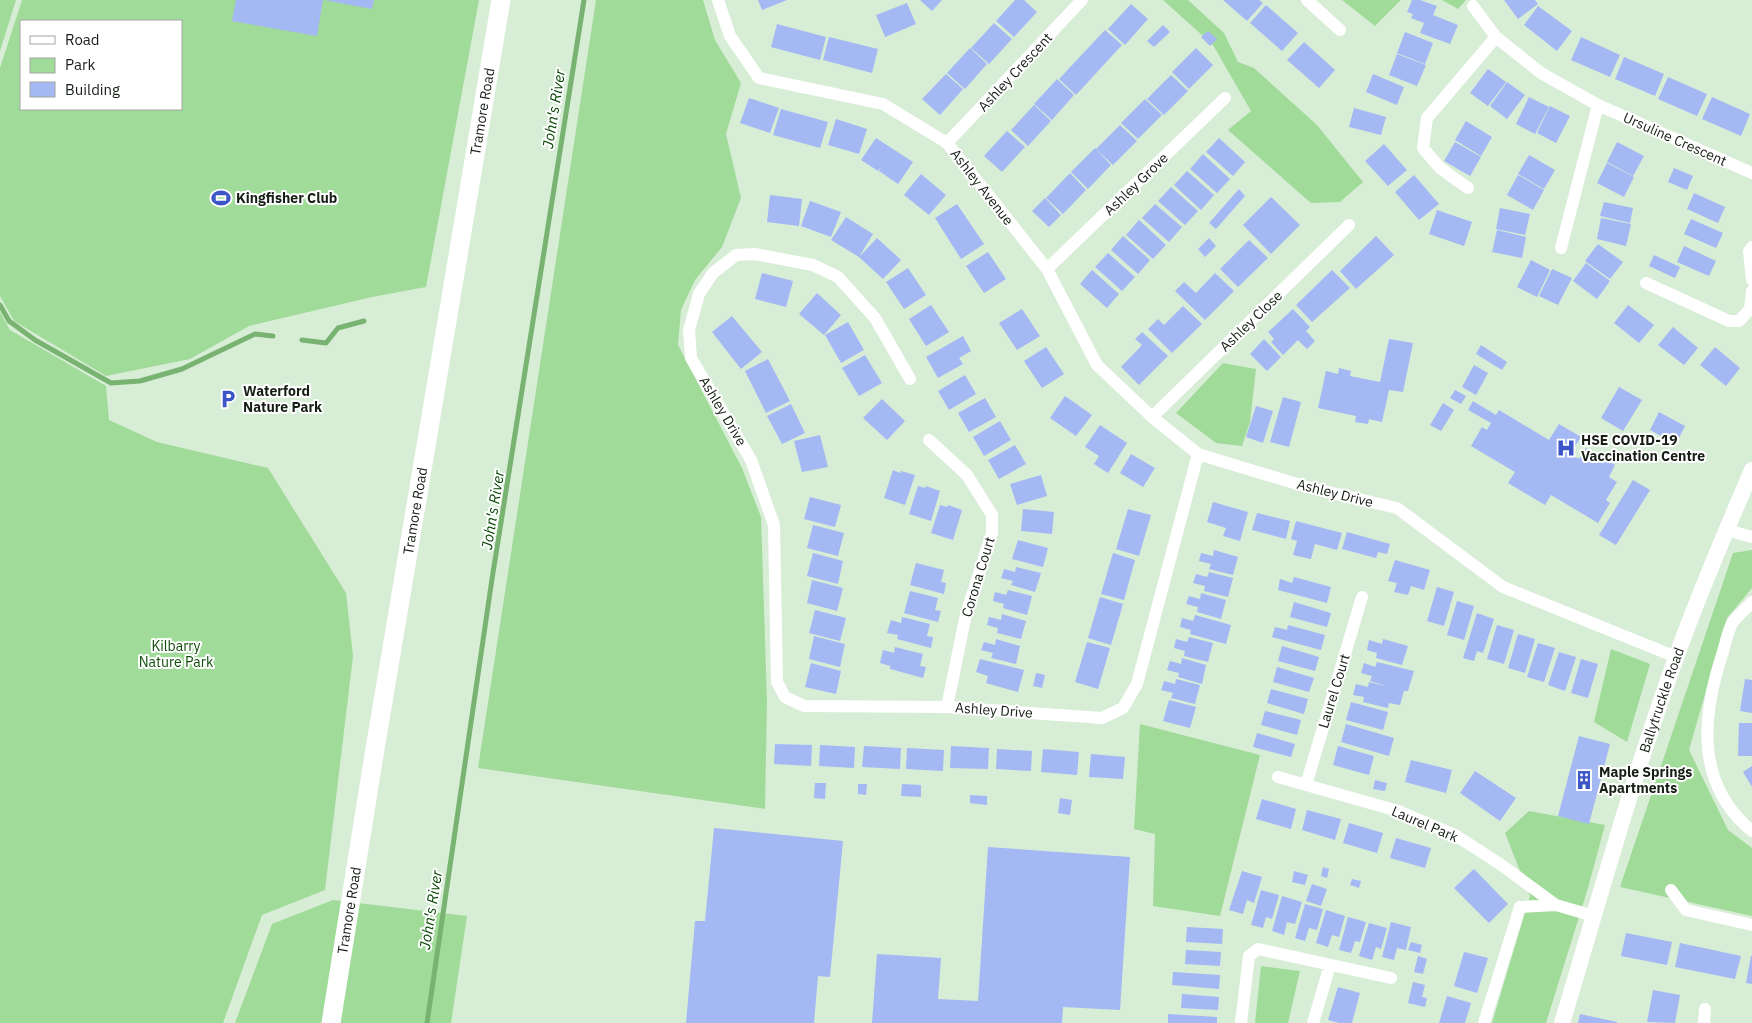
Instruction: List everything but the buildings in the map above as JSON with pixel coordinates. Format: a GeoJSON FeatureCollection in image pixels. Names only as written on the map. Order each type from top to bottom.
{"type":"FeatureCollection","features":[{"type":"Feature","properties":{"kind":"main road","name":"Tramore Road"},"geometry":{"type":"LineString","coordinates":[[331,1023],[500,0]]}},
{"type":"Feature","properties":{"kind":"street","name":"Ashley Avenue"},"geometry":{"type":"LineString","coordinates":[[718,0],[730,36],[759,78],[883,104],[947,143],[1047,269],[1097,365],[1152,417],[1198,454]]}},
{"type":"Feature","properties":{"kind":"street","name":"Ashley Crescent"},"geometry":{"type":"LineString","coordinates":[[947,143],[1082,0]]}},
{"type":"Feature","properties":{"kind":"street"},"geometry":{"type":"LineString","coordinates":[[1307,0],[1340,30]]}},
{"type":"Feature","properties":{"kind":"street","name":"Ursuline Crescent"},"geometry":{"type":"LineString","coordinates":[[1473,6],[1496,37],[1541,73],[1598,105],[1752,173]]}},
{"type":"Feature","properties":{"kind":"street"},"geometry":{"type":"LineString","coordinates":[[1468,188],[1440,168],[1423,148],[1428,118],[1496,37]]}},
{"type":"Feature","properties":{"kind":"street","name":"Ashley Grove"},"geometry":{"type":"LineString","coordinates":[[1047,269],[1224,98]]}},
{"type":"Feature","properties":{"kind":"street"},"geometry":{"type":"LineString","coordinates":[[1561,248],[1598,105]]}},
{"type":"Feature","properties":{"kind":"street","name":"Ashley Close"},"geometry":{"type":"LineString","coordinates":[[1152,417],[1349,225]]}},
{"type":"Feature","properties":{"kind":"street"},"geometry":{"type":"LineString","coordinates":[[1752,247],[1749,251],[1752,280]]}},
{"type":"Feature","properties":{"kind":"street","name":"Ashley Drive"},"geometry":{"type":"LineString","coordinates":[[910,379],[875,318],[838,277],[812,265],[755,254],[736,256],[714,274],[699,294],[689,330],[691,358],[751,460],[774,525],[778,682],[785,697],[804,706],[947,706],[1102,718],[1123,708],[1137,684],[1198,454],[1307,487],[1397,508],[1503,587],[1676,657]]}},
{"type":"Feature","properties":{"kind":"street"},"geometry":{"type":"LineString","coordinates":[[1646,283],[1729,321],[1739,321],[1750,310],[1752,291]]}},
{"type":"Feature","properties":{"kind":"street","name":"Corona Court"},"geometry":{"type":"LineString","coordinates":[[929,440],[967,475],[992,515],[992,533],[966,614],[947,706]]}},
{"type":"Feature","properties":{"kind":"street","name":"Ballytruckle Road"},"geometry":{"type":"LineString","coordinates":[[1562,1023],[1676,657],[1752,470]]}},
{"type":"Feature","properties":{"kind":"street"},"geometry":{"type":"LineString","coordinates":[[1727,530],[1752,537]]}},
{"type":"Feature","properties":{"kind":"street","name":"Laurel Court"},"geometry":{"type":"LineString","coordinates":[[1306,785],[1362,597]]}},
{"type":"Feature","properties":{"kind":"street"},"geometry":{"type":"LineString","coordinates":[[1752,602],[1732,623],[1713,683],[1707,716],[1707,747],[1712,772],[1722,796],[1741,822],[1752,831]]}},
{"type":"Feature","properties":{"kind":"street","name":"Laurel Park"},"geometry":{"type":"LineString","coordinates":[[1278,777],[1398,811],[1455,834],[1556,905]]}},
{"type":"Feature","properties":{"kind":"street"},"geometry":{"type":"LineString","coordinates":[[1671,890],[1686,910],[1752,925]]}},
{"type":"Feature","properties":{"kind":"street","name":"Laurel Park"},"geometry":{"type":"LineString","coordinates":[[1484,1023],[1520,907],[1556,905],[1594,916]]}},
{"type":"Feature","properties":{"kind":"street"},"geometry":{"type":"LineString","coordinates":[[1241,1023],[1249,956],[1258,949],[1391,978]]}},
{"type":"Feature","properties":{"kind":"street"},"geometry":{"type":"LineString","coordinates":[[1313,1023],[1330,965]]}},
{"type":"Feature","properties":{"kind":"street"},"geometry":{"type":"LineString","coordinates":[[1704,1023],[1705,1009]]}},
{"type":"Feature","properties":{"kind":"green space"},"geometry":{"type":"Polygon","coordinates":[[[0,0],[16,0],[0,51],[0,0]]]}},
{"type":"Feature","properties":{"kind":"green space","name":"Kingfisher Club"},"geometry":{"type":"Polygon","coordinates":[[[22,0],[479,0],[426,287],[372,297],[249,326],[190,359],[106,376],[14,321],[0,296],[0,68],[22,0]]]}},
{"type":"Feature","properties":{"kind":"green space"},"geometry":{"type":"Polygon","coordinates":[[[596,0],[703,0],[715,40],[741,83],[726,134],[741,198],[722,247],[695,280],[681,310],[678,345],[742,468],[761,517],[767,701],[765,809],[478,768],[596,0]]]}},
{"type":"Feature","properties":{"kind":"green space"},"geometry":{"type":"Polygon","coordinates":[[[1163,0],[1188,0],[1224,33],[1238,62],[1254,68],[1317,125],[1363,182],[1340,202],[1311,203],[1228,130],[1251,111],[1213,45],[1163,0]]]}},
{"type":"Feature","properties":{"kind":"green space"},"geometry":{"type":"Polygon","coordinates":[[[1342,0],[1401,0],[1375,26],[1342,0]]]}},
{"type":"Feature","properties":{"kind":"green space"},"geometry":{"type":"Polygon","coordinates":[[[1442,0],[1466,0],[1458,9],[1442,0]]]}},
{"type":"Feature","properties":{"kind":"green space","name":"Kilbarry Nature Park"},"geometry":{"type":"Polygon","coordinates":[[[0,312],[10,330],[106,386],[109,420],[157,442],[268,468],[346,593],[353,656],[325,890],[262,915],[223,1023],[0,1023],[0,312]]]}},
{"type":"Feature","properties":{"kind":"green space"},"geometry":{"type":"Polygon","coordinates":[[[1223,363],[1256,369],[1250,422],[1242,446],[1216,443],[1176,413],[1223,363]]]}},
{"type":"Feature","properties":{"kind":"green space"},"geometry":{"type":"Polygon","coordinates":[[[1752,550],[1752,588],[1727,618],[1689,750],[1728,830],[1752,848],[1752,916],[1620,887],[1733,553],[1752,550]]]}},
{"type":"Feature","properties":{"kind":"green space"},"geometry":{"type":"Polygon","coordinates":[[[1611,649],[1650,664],[1627,742],[1594,722],[1611,649]]]}},
{"type":"Feature","properties":{"kind":"green space"},"geometry":{"type":"Polygon","coordinates":[[[1140,724],[1260,755],[1220,916],[1153,906],[1155,834],[1134,829],[1140,724]]]}},
{"type":"Feature","properties":{"kind":"green space"},"geometry":{"type":"Polygon","coordinates":[[[1529,811],[1605,825],[1588,888],[1546,1023],[1492,1023],[1530,896],[1505,833],[1529,811]]]}},
{"type":"Feature","properties":{"kind":"green space"},"geometry":{"type":"Polygon","coordinates":[[[333,900],[467,916],[451,1023],[235,1023],[272,924],[333,900]]]}},
{"type":"Feature","properties":{"kind":"green space"},"geometry":{"type":"Polygon","coordinates":[[[1261,966],[1300,971],[1288,1023],[1255,1023],[1261,966]]]}},
{"type":"Feature","properties":{"kind":"waterway","name":"John's River"},"geometry":{"type":"LineString","coordinates":[[427,1023],[492,579],[584,0]]}},
{"type":"Feature","properties":{"kind":"waterway"},"geometry":{"type":"LineString","coordinates":[[0,305],[9,321],[35,340],[111,383],[140,381],[182,369],[255,334],[273,336]]}},
{"type":"Feature","properties":{"kind":"waterway"},"geometry":{"type":"LineString","coordinates":[[302,340],[326,343],[338,328],[364,321]]}},
{"type":"Feature","properties":{"kind":"place","name":"Kingfisher Club"},"geometry":{"type":"Point","coordinates":[221,198]}},
{"type":"Feature","properties":{"kind":"place","name":"Waterford Nature Park"},"geometry":{"type":"Point","coordinates":[228,399]}},
{"type":"Feature","properties":{"kind":"place","name":"HSE COVID-19 Vaccination Centre"},"geometry":{"type":"Point","coordinates":[1566,448]}},
{"type":"Feature","properties":{"kind":"place","name":"Maple Springs Apartments"},"geometry":{"type":"Point","coordinates":[1584,780]}}]}
